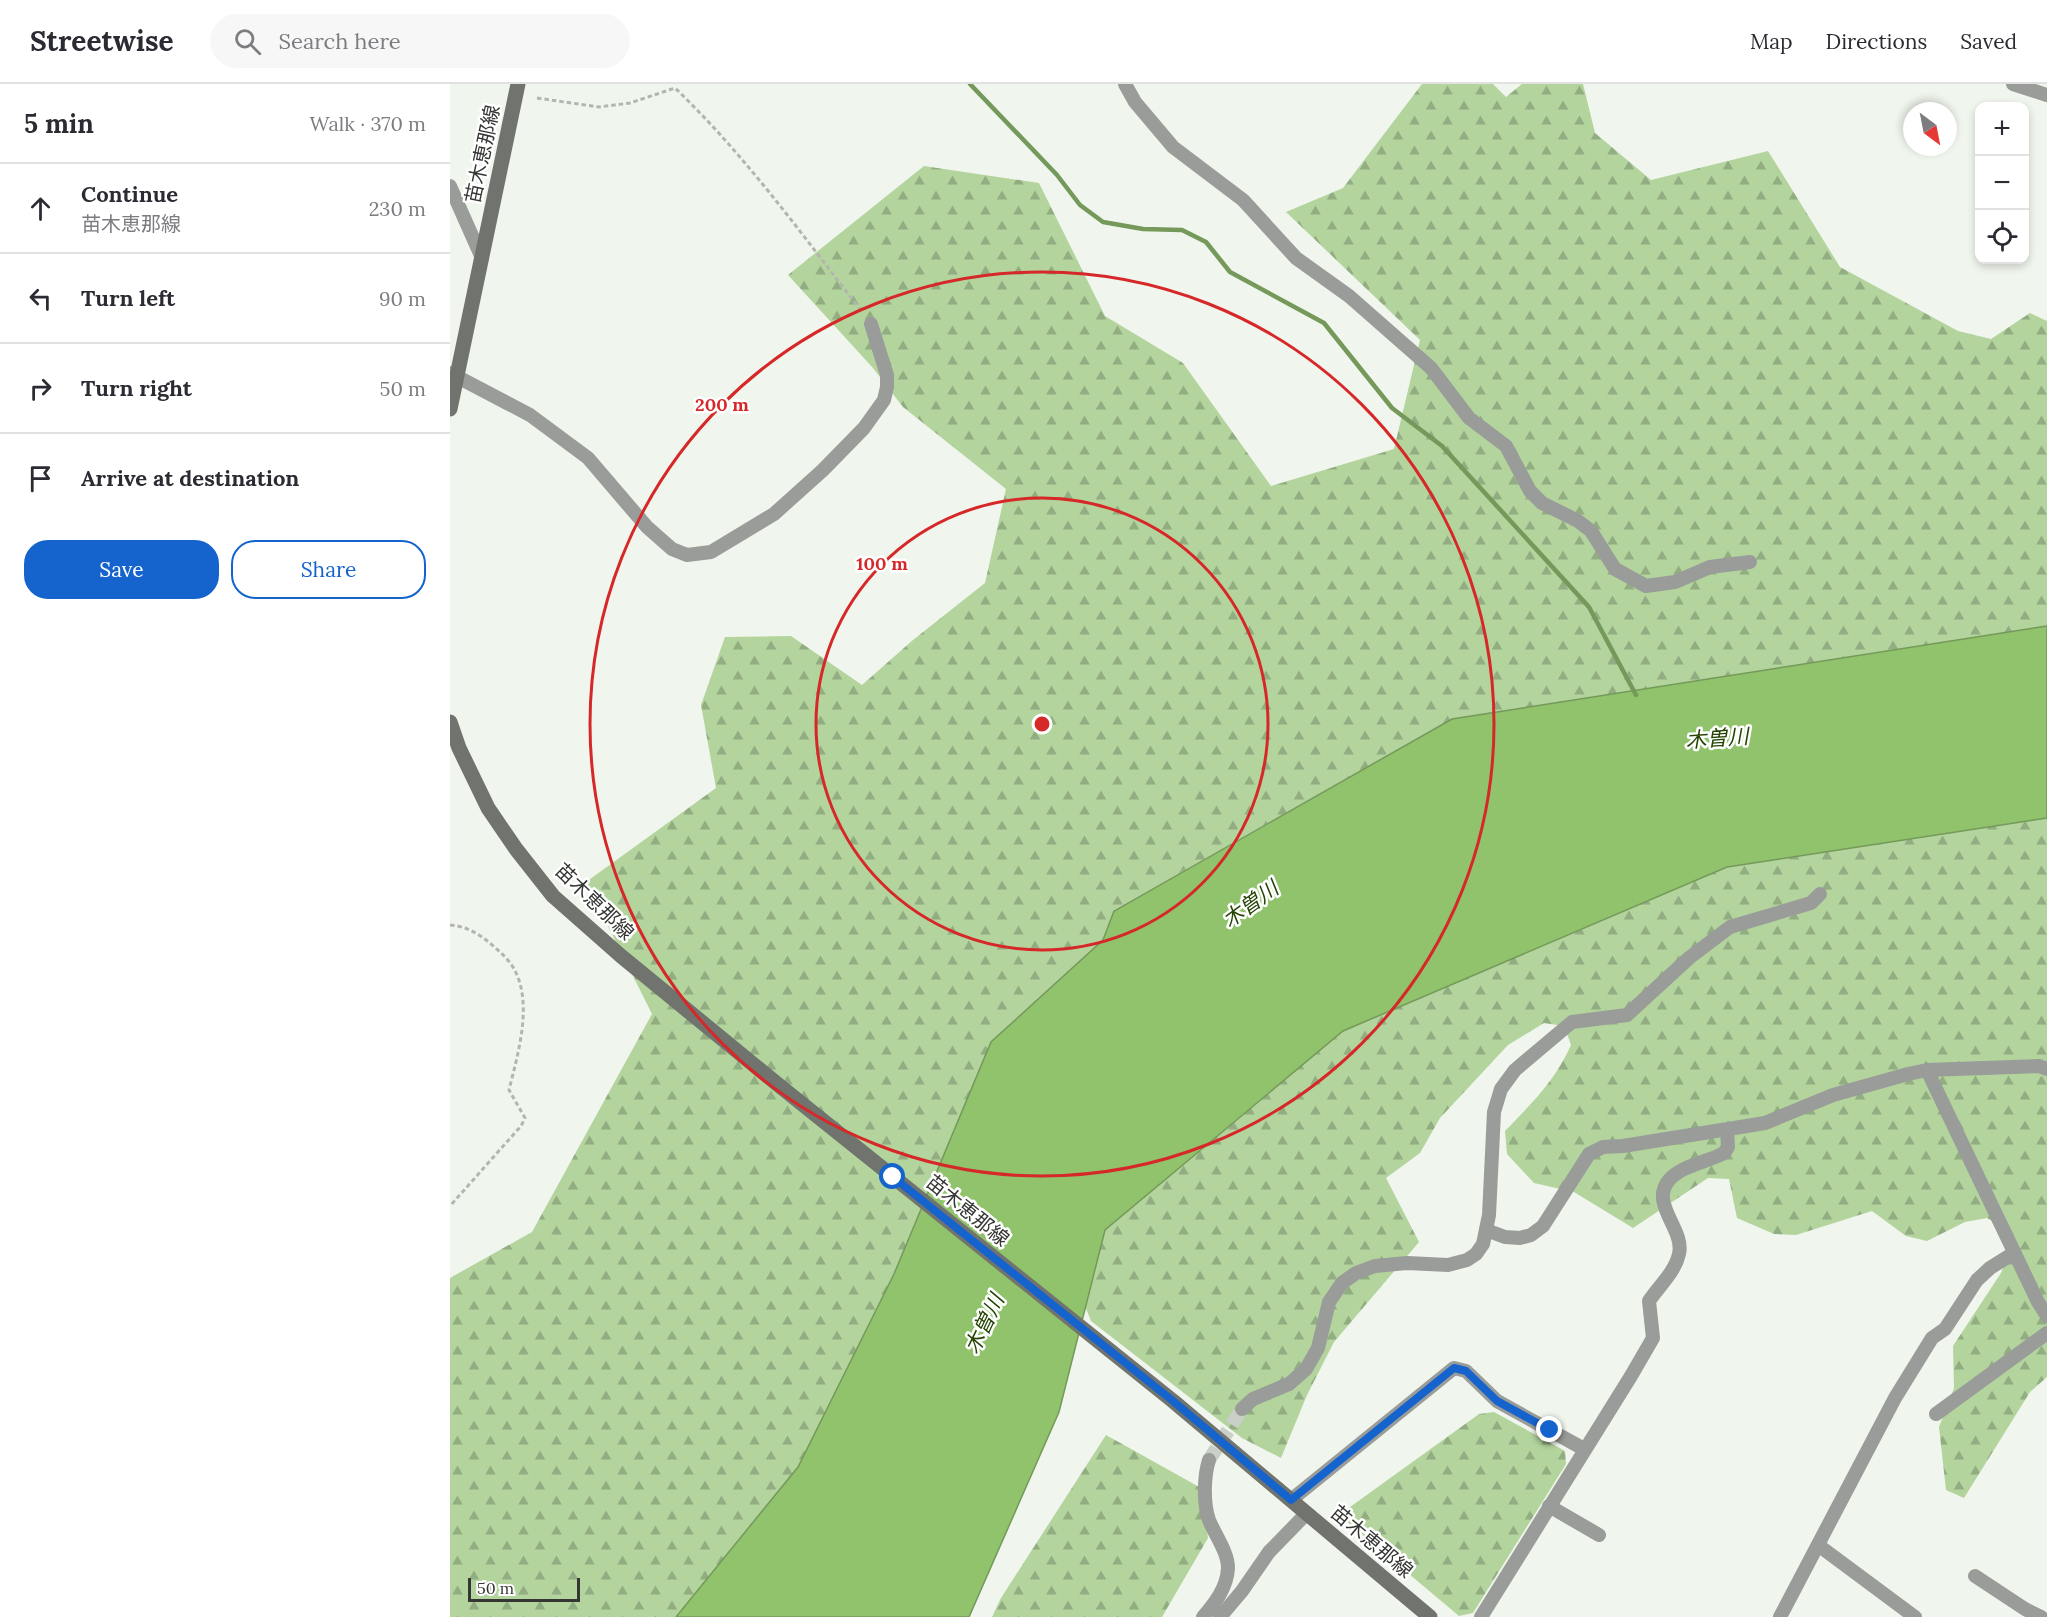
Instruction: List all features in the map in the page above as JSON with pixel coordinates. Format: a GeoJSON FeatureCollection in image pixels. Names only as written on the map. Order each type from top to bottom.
{"type":"FeatureCollection","features":[{"type":"Feature","properties":{"kind":"main road","name":"苗木恵那線"},"geometry":{"type":"LineString","coordinates":[[450,409],[454,375],[482,258],[518,84]]}},
{"type":"Feature","properties":{"kind":"main road","name":"苗木恵那線"},"geometry":{"type":"LineString","coordinates":[[450,722],[459,748],[488,808],[516,849],[553,896],[621,956],[1173,1401],[1430,1617]]}},
{"type":"Feature","properties":{"kind":"street"},"geometry":{"type":"LineString","coordinates":[[1125,84],[1135,102],[1173,147],[1243,200],[1296,258],[1349,296],[1431,368],[1469,418],[1506,446],[1530,491],[1542,503],[1578,521],[1591,531],[1615,569],[1646,586],[1675,582],[1710,567],[1750,561]]}},
{"type":"Feature","properties":{"kind":"street"},"geometry":{"type":"LineString","coordinates":[[2013,84],[2047,95]]}},
{"type":"Feature","properties":{"kind":"street"},"geometry":{"type":"LineString","coordinates":[[450,186],[482,258]]}},
{"type":"Feature","properties":{"kind":"street"},"geometry":{"type":"LineString","coordinates":[[454,375],[530,415],[588,459],[647,527],[672,549],[687,555],[711,552],[774,514],[823,470],[864,428],[884,400],[887,387],[887,375],[871,324]]}},
{"type":"Feature","properties":{"kind":"street"},"geometry":{"type":"LineString","coordinates":[[1242,1409],[1260,1396],[1288,1384],[1306,1369],[1318,1348],[1329,1302],[1342,1283],[1356,1273],[1375,1266],[1407,1263],[1448,1265],[1467,1260],[1476,1254],[1483,1244],[1489,1215],[1494,1112],[1501,1089],[1515,1070],[1572,1022],[1627,1016],[1689,958],[1730,927],[1811,903],[1820,894]]}},
{"type":"Feature","properties":{"kind":"street"},"geometry":{"type":"LineString","coordinates":[[1486,1230],[1506,1237],[1520,1238],[1531,1235],[1543,1226],[1589,1154],[1602,1147],[1623,1146],[1765,1123],[1833,1095],[1927,1070],[2039,1066],[2047,1069]]}},
{"type":"Feature","properties":{"kind":"street"},"geometry":{"type":"LineString","coordinates":[[1927,1070],[2014,1253],[2047,1316]]}},
{"type":"Feature","properties":{"kind":"street"},"geometry":{"type":"LineString","coordinates":[[1481,1617],[1653,1338],[1649,1301],[1673,1270],[1680,1244],[1665,1206],[1664,1190],[1670,1179],[1680,1172],[1724,1153],[1728,1147],[1727,1130]]}},
{"type":"Feature","properties":{"kind":"street"},"geometry":{"type":"LineString","coordinates":[[1780,1617],[1895,1398],[1932,1338],[1945,1329],[1977,1280],[1990,1268],[2014,1253]]}},
{"type":"Feature","properties":{"kind":"street"},"geometry":{"type":"LineString","coordinates":[[1936,1414],[2047,1333]]}},
{"type":"Feature","properties":{"kind":"street"},"geometry":{"type":"LineString","coordinates":[[1291,1500],[1454,1368],[1466,1371],[1497,1401],[1584,1449]]}},
{"type":"Feature","properties":{"kind":"street"},"geometry":{"type":"LineString","coordinates":[[1203,1617],[1219,1597],[1228,1569],[1227,1558],[1207,1514],[1206,1476],[1209,1460]]}},
{"type":"Feature","properties":{"kind":"street"},"geometry":{"type":"LineString","coordinates":[[1549,1506],[1599,1534]]}},
{"type":"Feature","properties":{"kind":"street"},"geometry":{"type":"LineString","coordinates":[[1220,1617],[1242,1591],[1269,1552],[1306,1514]]}},
{"type":"Feature","properties":{"kind":"street"},"geometry":{"type":"LineString","coordinates":[[1818,1545],[1915,1617]]}},
{"type":"Feature","properties":{"kind":"street"},"geometry":{"type":"LineString","coordinates":[[1975,1576],[2041,1617]]}},
{"type":"Feature","properties":{"kind":"street"},"geometry":{"type":"LineString","coordinates":[[1203,1617],[1212,1617]]}},
{"type":"Feature","properties":{"kind":"path"},"geometry":{"type":"LineString","coordinates":[[537,98],[599,108],[630,103],[675,88],[729,144],[871,324]]}},
{"type":"Feature","properties":{"kind":"path"},"geometry":{"type":"LineString","coordinates":[[450,925],[460,926],[482,936],[512,965],[521,992],[523,1011],[522,1031],[509,1090],[525,1118],[521,1126],[450,1206]]}},
{"type":"Feature","properties":{"kind":"green space"},"geometry":{"type":"Polygon","coordinates":[[[1422,84],[1493,84],[1506,97],[1522,84],[1583,84],[1595,133],[1651,180],[1768,151],[1840,267],[1958,331],[1991,339],[2030,313],[2047,321],[2047,626],[1452,719],[1114,910],[1103,940],[991,1042],[894,1274],[798,1467],[676,1617],[450,1617],[450,1278],[532,1232],[652,1014],[586,882],[716,788],[701,705],[725,637],[791,636],[862,685],[913,640],[985,583],[1006,489],[903,407],[873,368],[788,275],[924,166],[1039,183],[1105,316],[1183,363],[1271,486],[1394,449],[1420,340],[1286,212],[1343,188],[1422,84]]]}},
{"type":"Feature","properties":{"kind":"green space"},"geometry":{"type":"Polygon","coordinates":[[[2047,818],[2047,1377],[2030,1392],[1964,1498],[1946,1490],[1939,1427],[1954,1388],[1953,1346],[2001,1273],[2009,1253],[2006,1230],[1987,1218],[1965,1222],[1927,1241],[1906,1236],[1872,1211],[1796,1235],[1774,1234],[1737,1218],[1729,1179],[1708,1178],[1633,1228],[1574,1192],[1534,1183],[1507,1154],[1505,1131],[1542,1091],[1565,1058],[1571,1045],[1564,1026],[1544,1023],[1508,1045],[1440,1118],[1420,1153],[1386,1178],[1419,1242],[1334,1342],[1307,1395],[1281,1458],[1242,1438],[1091,1321],[1085,1306],[1105,1230],[1343,1031],[1727,867],[2047,818]]]}},
{"type":"Feature","properties":{"kind":"green space"},"geometry":{"type":"Polygon","coordinates":[[[1494,1412],[1565,1451],[1566,1464],[1473,1613],[1459,1616],[1339,1515],[1479,1414],[1494,1412]]]}},
{"type":"Feature","properties":{"kind":"green space"},"geometry":{"type":"Polygon","coordinates":[[[1106,1435],[1201,1488],[1208,1538],[1162,1617],[992,1617],[1001,1598],[1106,1435]]]}},
{"type":"Feature","properties":{"kind":"water","name":"木曽川"},"geometry":{"type":"Polygon","coordinates":[[[2047,626],[2047,818],[1727,867],[1343,1031],[1105,1230],[1059,1412],[969,1617],[676,1617],[798,1467],[894,1274],[991,1042],[1103,940],[1114,911],[1452,719],[2047,626]]]}},
{"type":"Feature","properties":{"kind":"waterway"},"geometry":{"type":"LineString","coordinates":[[970,84],[1057,175],[1080,205],[1103,222],[1143,229],[1182,230],[1206,242],[1230,272],[1324,323],[1392,408],[1442,446],[1589,607],[1636,695]]}},
{"type":"Feature","properties":{"kind":"tunnel"},"geometry":{"type":"LineString","coordinates":[[1209,1460],[1242,1409]]}},
{"type":"Feature","properties":{"kind":"route"},"geometry":{"type":"LineString","coordinates":[[893,1177],[1173,1401],[1291,1500],[1454,1368],[1466,1371],[1497,1401],[1550,1430]]}}]}
